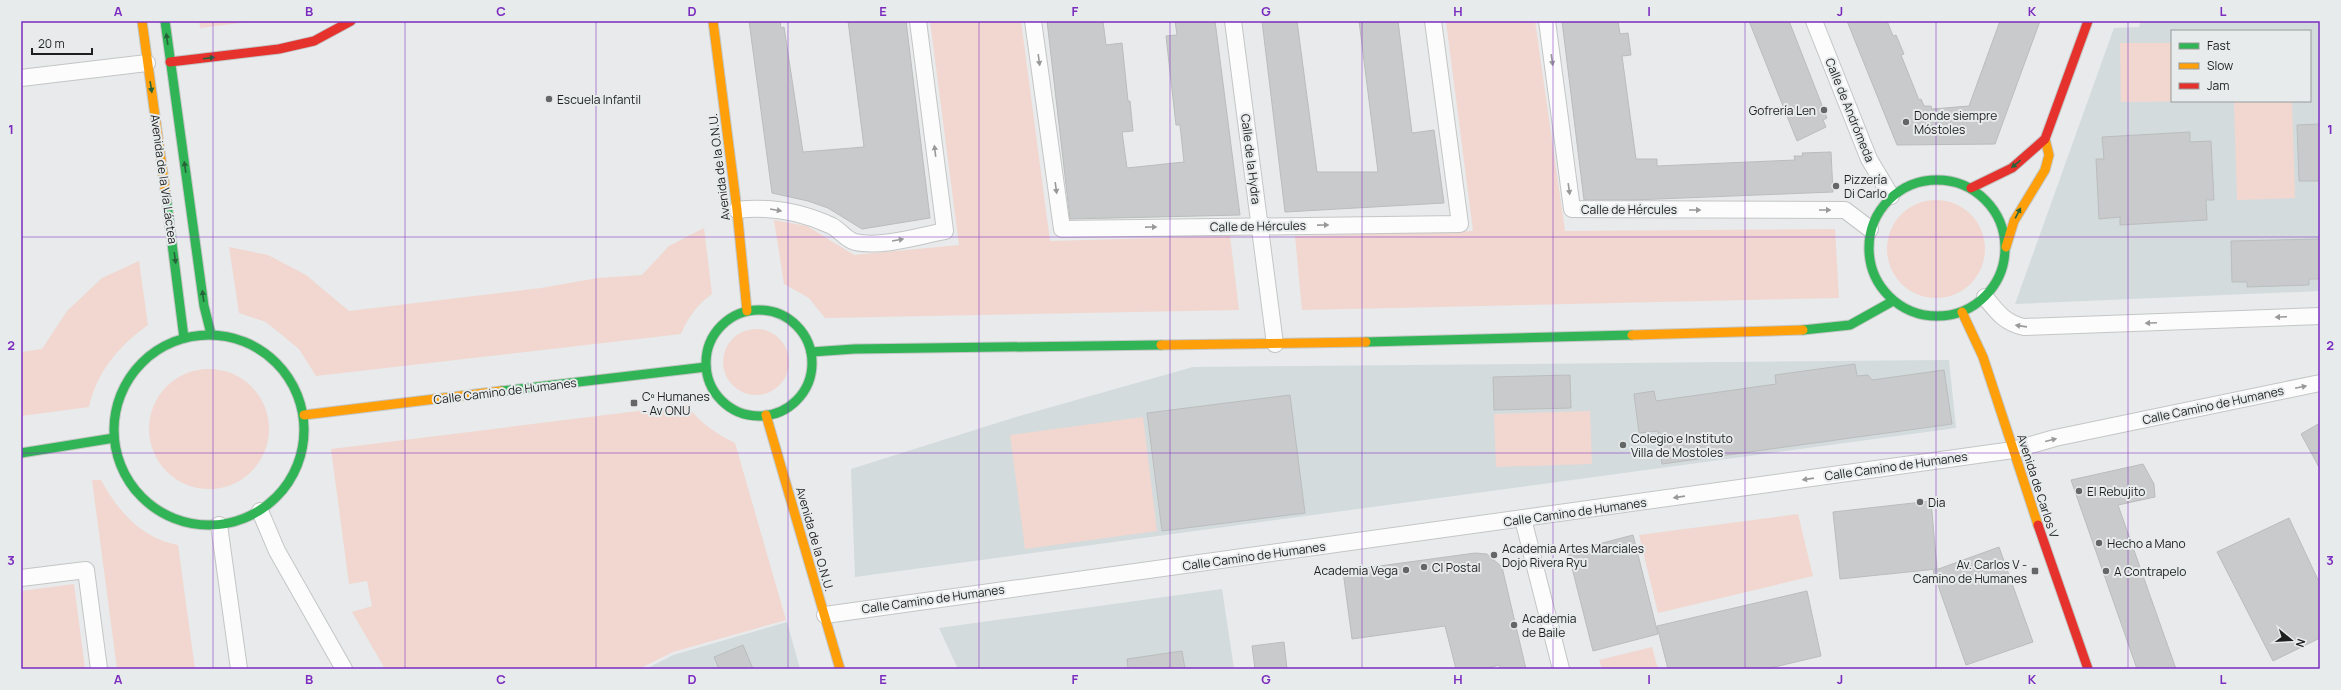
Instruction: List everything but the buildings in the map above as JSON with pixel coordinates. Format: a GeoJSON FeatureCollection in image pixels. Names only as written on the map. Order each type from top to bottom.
{"type":"FeatureCollection","features":[{"type":"Feature","properties":{"kind":"street","name":"Avenida de la Vía Láctea"},"geometry":{"type":"LineString","coordinates":[[142,21],[182,309],[184,338]]}},
{"type":"Feature","properties":{"kind":"street","name":"Avenida de la Vía Láctea"},"geometry":{"type":"LineString","coordinates":[[165,21],[204,306],[211,334]]}},
{"type":"Feature","properties":{"kind":"street"},"geometry":{"type":"LineString","coordinates":[[170,62],[280,48],[314,41],[351,21]]}},
{"type":"Feature","properties":{"kind":"street","name":"Avenida de la O.N.U."},"geometry":{"type":"LineString","coordinates":[[713,21],[737,210],[747,310]]}},
{"type":"Feature","properties":{"kind":"street"},"geometry":{"type":"LineString","coordinates":[[737,210],[760,207],[799,214],[833,227],[853,242],[874,244],[945,231],[918,21]]}},
{"type":"Feature","properties":{"kind":"street","name":"Calle de Hércules"},"geometry":{"type":"LineString","coordinates":[[1034,21],[1062,229],[1460,224],[1433,21]]}},
{"type":"Feature","properties":{"kind":"street","name":"Calle de la Hydra"},"geometry":{"type":"LineString","coordinates":[[1233,21],[1275,344]]}},
{"type":"Feature","properties":{"kind":"street","name":"Calle de Hércules"},"geometry":{"type":"LineString","coordinates":[[1547,21],[1572,209],[1845,210],[1870,229]]}},
{"type":"Feature","properties":{"kind":"street","name":"Calle de Andrómeda"},"geometry":{"type":"LineString","coordinates":[[1814,21],[1869,159],[1891,196]]}},
{"type":"Feature","properties":{"kind":"street"},"geometry":{"type":"LineString","coordinates":[[1971,188],[2012,168],[2045,139],[2088,21]]}},
{"type":"Feature","properties":{"kind":"street"},"geometry":{"type":"LineString","coordinates":[[21,78],[148,63]]}},
{"type":"Feature","properties":{"kind":"street"},"geometry":{"type":"LineString","coordinates":[[2005,250],[2004,232],[1998,216],[1988,201],[1971,188],[1951,180],[1930,179],[1909,184],[1891,196],[1878,212],[1870,229],[1868,247],[1870,266],[1879,285],[1893,301],[1912,312],[1929,316],[1946,316],[1962,312],[1985,297],[1998,278],[2014,221],[2045,170],[2049,155],[2045,139]]}},
{"type":"Feature","properties":{"kind":"street"},"geometry":{"type":"LineString","coordinates":[[1985,297],[2003,319],[2012,325],[2024,328],[2320,316]]}},
{"type":"Feature","properties":{"kind":"street"},"geometry":{"type":"LineString","coordinates":[[811,352],[854,349],[1275,344],[1818,330],[1850,326],[1893,301]]}},
{"type":"Feature","properties":{"kind":"street"},"geometry":{"type":"LineString","coordinates":[[747,310],[769,310],[780,314],[795,323],[805,336],[811,352],[812,367],[809,381],[802,394],[792,404],[780,411],[766,415],[749,415],[733,409],[724,402],[710,384],[706,367],[707,348],[716,331],[729,318],[747,310]]}},
{"type":"Feature","properties":{"kind":"street","name":"Avenida de Carlos V"},"geometry":{"type":"LineString","coordinates":[[1962,312],[1983,357],[2013,450],[2088,669]]}},
{"type":"Feature","properties":{"kind":"street"},"geometry":{"type":"LineString","coordinates":[[211,334],[244,340],[272,358],[293,383],[304,415],[304,442],[296,469],[281,493],[260,511],[241,520],[219,525],[189,524],[161,513],[138,493],[122,468],[114,438],[115,416],[119,402],[131,376],[145,359],[163,346],[184,338],[211,334]]}},
{"type":"Feature","properties":{"kind":"street","name":"Calle Camino de Humanes"},"geometry":{"type":"LineString","coordinates":[[304,415],[706,367]]}},
{"type":"Feature","properties":{"kind":"street","name":"Calle Camino de Humanes"},"geometry":{"type":"LineString","coordinates":[[825,615],[2013,450],[2055,438],[2320,382]]}},
{"type":"Feature","properties":{"kind":"street","name":"Avenida de la O.N.U."},"geometry":{"type":"LineString","coordinates":[[766,415],[840,669]]}},
{"type":"Feature","properties":{"kind":"street"},"geometry":{"type":"LineString","coordinates":[[21,453],[114,438]]}},
{"type":"Feature","properties":{"kind":"street"},"geometry":{"type":"LineString","coordinates":[[260,511],[277,551],[344,669]]}},
{"type":"Feature","properties":{"kind":"street"},"geometry":{"type":"LineString","coordinates":[[1523,519],[1561,669]]}},
{"type":"Feature","properties":{"kind":"street"},"geometry":{"type":"LineString","coordinates":[[219,525],[239,669]]}},
{"type":"Feature","properties":{"kind":"street"},"geometry":{"type":"LineString","coordinates":[[21,578],[86,570],[99,669]]}},
{"type":"Feature","properties":{"kind":"shaded area"},"geometry":{"type":"Polygon","coordinates":[[[199,21],[255,21],[200,28],[199,21]]]}},
{"type":"Feature","properties":{"kind":"shaded area"},"geometry":{"type":"Polygon","coordinates":[[[930,21],[1021,21],[1050,241],[1230,236],[1239,310],[825,318],[809,298],[784,284],[774,220],[807,226],[854,255],[959,245],[930,21]]]}},
{"type":"Feature","properties":{"kind":"shaded area"},"geometry":{"type":"Polygon","coordinates":[[[1446,21],[1535,21],[1565,231],[1835,229],[1839,298],[1302,310],[1295,236],[1473,231],[1446,21]]]}},
{"type":"Feature","properties":{"kind":"shaded area"},"geometry":{"type":"Polygon","coordinates":[[[2141,21],[2320,21],[2320,291],[2015,304],[2114,28],[2139,27],[2141,21]]]}},
{"type":"Feature","properties":{"kind":"shaded area"},"geometry":{"type":"Polygon","coordinates":[[[2120,43],[2171,43],[2171,102],[2121,102],[2120,43]]]}},
{"type":"Feature","properties":{"kind":"shaded area"},"geometry":{"type":"Polygon","coordinates":[[[2234,102],[2292,102],[2295,198],[2237,200],[2234,102]]]}},
{"type":"Feature","properties":{"kind":"shaded area"},"geometry":{"type":"Polygon","coordinates":[[[1936,200],[1955,204],[1971,214],[1981,230],[1985,249],[1981,268],[1971,284],[1955,294],[1936,298],[1917,294],[1901,284],[1891,268],[1887,249],[1891,230],[1901,214],[1917,204],[1936,200]]]}},
{"type":"Feature","properties":{"kind":"shaded area"},"geometry":{"type":"Polygon","coordinates":[[[704,228],[712,294],[694,311],[681,334],[316,376],[299,349],[266,322],[239,313],[229,247],[268,255],[306,275],[349,311],[541,288],[598,278],[642,275],[669,246],[704,228]]]}},
{"type":"Feature","properties":{"kind":"shaded area"},"geometry":{"type":"Polygon","coordinates":[[[139,261],[148,325],[137,333],[111,360],[98,382],[89,407],[21,416],[21,352],[42,349],[67,311],[102,278],[139,261]]]}},
{"type":"Feature","properties":{"kind":"shaded area"},"geometry":{"type":"Polygon","coordinates":[[[756,329],[768,332],[779,339],[786,350],[789,362],[786,374],[779,385],[768,392],[756,395],[744,392],[733,385],[726,374],[723,362],[726,350],[733,339],[744,332],[756,329]]]}},
{"type":"Feature","properties":{"kind":"shaded area"},"geometry":{"type":"Polygon","coordinates":[[[1949,360],[1956,428],[855,577],[851,469],[1016,417],[1193,367],[1949,360]]]}},
{"type":"Feature","properties":{"kind":"shaded area"},"geometry":{"type":"Polygon","coordinates":[[[209,369],[232,373],[252,386],[265,406],[269,429],[265,452],[252,472],[232,485],[209,489],[186,485],[166,472],[153,452],[149,429],[153,406],[166,386],[186,373],[209,369]]]}},
{"type":"Feature","properties":{"kind":"shaded area"},"geometry":{"type":"Polygon","coordinates":[[[687,405],[708,427],[735,443],[786,620],[673,652],[639,669],[385,669],[352,612],[372,606],[367,581],[349,584],[331,449],[687,405]]]}},
{"type":"Feature","properties":{"kind":"shaded area"},"geometry":{"type":"Polygon","coordinates":[[[1590,411],[1592,464],[1496,467],[1494,414],[1590,411]]]}},
{"type":"Feature","properties":{"kind":"shaded area"},"geometry":{"type":"Polygon","coordinates":[[[1143,417],[1157,531],[1025,549],[1010,435],[1143,417]]]}},
{"type":"Feature","properties":{"kind":"shaded area"},"geometry":{"type":"Polygon","coordinates":[[[92,480],[101,480],[123,512],[142,530],[165,541],[178,545],[195,669],[117,669],[92,480]]]}},
{"type":"Feature","properties":{"kind":"shaded area"},"geometry":{"type":"Polygon","coordinates":[[[1798,514],[1813,576],[1658,613],[1639,535],[1798,514]]]}},
{"type":"Feature","properties":{"kind":"shaded area"},"geometry":{"type":"Polygon","coordinates":[[[74,584],[85,669],[21,669],[21,591],[74,584]]]}},
{"type":"Feature","properties":{"kind":"shaded area"},"geometry":{"type":"Polygon","coordinates":[[[1222,589],[1234,669],[958,669],[939,628],[1222,589]]]}},
{"type":"Feature","properties":{"kind":"shaded area"},"geometry":{"type":"Polygon","coordinates":[[[787,622],[800,669],[646,669],[673,655],[787,622]]]}},
{"type":"Feature","properties":{"kind":"shaded area"},"geometry":{"type":"Polygon","coordinates":[[[1652,647],[1658,669],[1602,669],[1599,660],[1652,647]]]}},
{"type":"Feature","properties":{"kind":"traffic: fast"},"geometry":{"type":"LineString","coordinates":[[165,21],[204,306],[211,334]]}},
{"type":"Feature","properties":{"kind":"traffic: fast"},"geometry":{"type":"LineString","coordinates":[[1944,180],[1957,182],[1975,191],[1990,205],[2003,228],[2005,248],[2003,268],[1994,286],[1980,301],[1957,314],[1930,316],[1917,314],[1899,305],[1884,291],[1871,268],[1869,241],[1871,228],[1880,210],[1894,195],[1917,182],[1944,180]]}},
{"type":"Feature","properties":{"kind":"traffic: fast"},"geometry":{"type":"LineString","coordinates":[[166,196],[184,338]]}},
{"type":"Feature","properties":{"kind":"traffic: fast"},"geometry":{"type":"LineString","coordinates":[[1803,330],[1850,325],[1893,301]]}},
{"type":"Feature","properties":{"kind":"traffic: fast"},"geometry":{"type":"LineString","coordinates":[[759,310],[779,314],[796,326],[808,343],[812,363],[808,383],[796,400],[779,412],[759,416],[739,412],[722,400],[710,383],[706,363],[710,343],[722,326],[739,314],[759,310]]}},
{"type":"Feature","properties":{"kind":"traffic: fast"},"geometry":{"type":"LineString","coordinates":[[209,335],[228,337],[245,342],[262,351],[276,363],[288,377],[297,394],[302,411],[304,430],[302,449],[297,466],[288,483],[276,497],[262,509],[245,518],[228,523],[209,525],[190,523],[173,518],[156,509],[142,497],[130,483],[121,466],[116,449],[114,430],[116,411],[121,394],[130,377],[142,363],[156,351],[173,342],[190,337],[209,335]]}},
{"type":"Feature","properties":{"kind":"traffic: fast"},"geometry":{"type":"LineString","coordinates":[[1366,342],[1632,335]]}},
{"type":"Feature","properties":{"kind":"traffic: fast"},"geometry":{"type":"LineString","coordinates":[[811,352],[854,349],[1161,345]]}},
{"type":"Feature","properties":{"kind":"traffic: fast"},"geometry":{"type":"LineString","coordinates":[[501,391],[706,367]]}},
{"type":"Feature","properties":{"kind":"traffic: fast"},"geometry":{"type":"LineString","coordinates":[[21,453],[114,438]]}},
{"type":"Feature","properties":{"kind":"traffic: slow"},"geometry":{"type":"LineString","coordinates":[[142,21],[166,196]]}},
{"type":"Feature","properties":{"kind":"traffic: slow"},"geometry":{"type":"LineString","coordinates":[[713,21],[737,210],[747,311]]}},
{"type":"Feature","properties":{"kind":"traffic: slow"},"geometry":{"type":"LineString","coordinates":[[2006,247],[2014,221],[2045,170],[2049,155],[2045,139]]}},
{"type":"Feature","properties":{"kind":"traffic: slow"},"geometry":{"type":"LineString","coordinates":[[1962,312],[1983,357],[2038,525]]}},
{"type":"Feature","properties":{"kind":"traffic: slow"},"geometry":{"type":"LineString","coordinates":[[1632,335],[1803,330]]}},
{"type":"Feature","properties":{"kind":"traffic: slow"},"geometry":{"type":"LineString","coordinates":[[1161,345],[1366,342]]}},
{"type":"Feature","properties":{"kind":"traffic: slow"},"geometry":{"type":"LineString","coordinates":[[304,415],[501,391]]}},
{"type":"Feature","properties":{"kind":"traffic: slow"},"geometry":{"type":"LineString","coordinates":[[766,415],[840,669]]}},
{"type":"Feature","properties":{"kind":"traffic: jam"},"geometry":{"type":"LineString","coordinates":[[170,62],[279,49],[314,41],[351,21]]}},
{"type":"Feature","properties":{"kind":"traffic: jam"},"geometry":{"type":"LineString","coordinates":[[1971,188],[2012,168],[2045,139],[2088,21]]}},
{"type":"Feature","properties":{"kind":"traffic: jam"},"geometry":{"type":"LineString","coordinates":[[2038,525],[2088,669]]}},
{"type":"Feature","properties":{"kind":"place","name":"Escuela Infantil"},"geometry":{"type":"Point","coordinates":[549,99]}},
{"type":"Feature","properties":{"kind":"place","name":"Gofrería Len"},"geometry":{"type":"Point","coordinates":[1824,110]}},
{"type":"Feature","properties":{"kind":"place","name":"Donde siempre Móstoles"},"geometry":{"type":"Point","coordinates":[1906,122]}},
{"type":"Feature","properties":{"kind":"place","name":"Pizzería Di Carlo"},"geometry":{"type":"Point","coordinates":[1836,186]}},
{"type":"Feature","properties":{"kind":"place","name":"Cº Humanes - Av ONU"},"geometry":{"type":"Point","coordinates":[634,403]}},
{"type":"Feature","properties":{"kind":"place","name":"Colegio e Instituto Villa de Mostoles"},"geometry":{"type":"Point","coordinates":[1623,445]}},
{"type":"Feature","properties":{"kind":"place","name":"El Rebujito"},"geometry":{"type":"Point","coordinates":[2079,491]}},
{"type":"Feature","properties":{"kind":"place","name":"Dia"},"geometry":{"type":"Point","coordinates":[1920,502]}},
{"type":"Feature","properties":{"kind":"place","name":"Hecho a Mano"},"geometry":{"type":"Point","coordinates":[2099,543]}},
{"type":"Feature","properties":{"kind":"place","name":"Academia Artes Marciales Dojo Rivera Ryu"},"geometry":{"type":"Point","coordinates":[1494,555]}},
{"type":"Feature","properties":{"kind":"place","name":"CI Postal"},"geometry":{"type":"Point","coordinates":[1424,567]}},
{"type":"Feature","properties":{"kind":"place","name":"Academia Vega"},"geometry":{"type":"Point","coordinates":[1406,570]}},
{"type":"Feature","properties":{"kind":"place","name":"Av. Carlos V - Camino de Humanes"},"geometry":{"type":"Point","coordinates":[2035,571]}},
{"type":"Feature","properties":{"kind":"place","name":"A Contrapelo"},"geometry":{"type":"Point","coordinates":[2106,571]}},
{"type":"Feature","properties":{"kind":"place","name":"Academia de Baile"},"geometry":{"type":"Point","coordinates":[1514,625]}}]}
